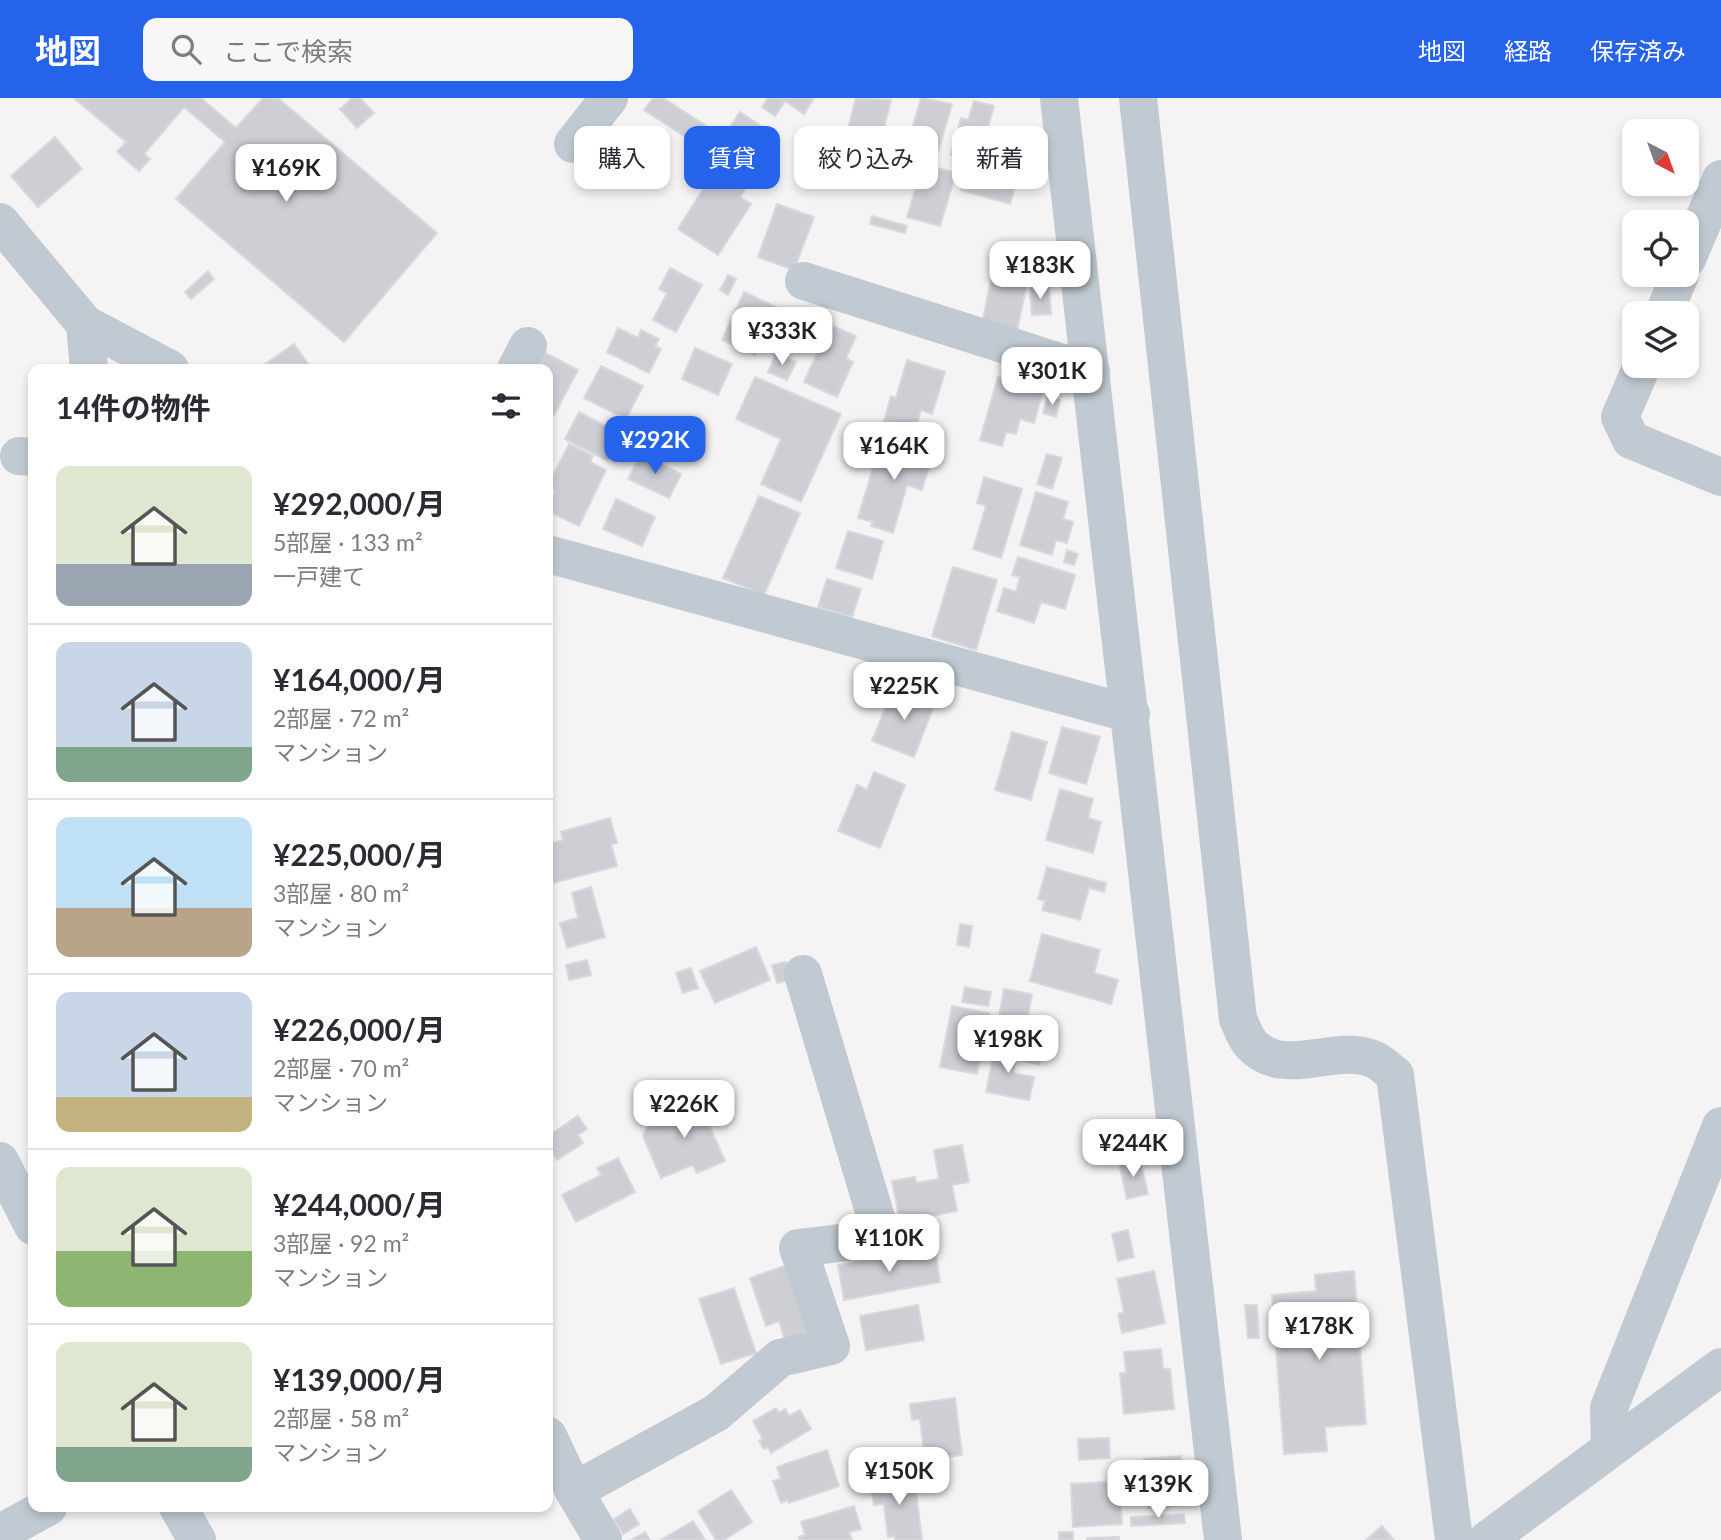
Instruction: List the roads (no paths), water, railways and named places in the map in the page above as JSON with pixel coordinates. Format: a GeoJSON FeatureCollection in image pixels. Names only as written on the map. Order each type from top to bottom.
{"type":"FeatureCollection","features":[{"type":"Feature","properties":{"kind":"street"},"geometry":{"type":"LineString","coordinates":[[573,144],[609,98]]}},
{"type":"Feature","properties":{"kind":"street"},"geometry":{"type":"LineString","coordinates":[[1059,98],[1223,1540]]}},
{"type":"Feature","properties":{"kind":"street"},"geometry":{"type":"LineString","coordinates":[[1138,98],[1238,1019],[1252,1045],[1279,1060],[1306,1060],[1346,1053],[1374,1059],[1395,1075],[1454,1540]]}},
{"type":"Feature","properties":{"kind":"street"},"geometry":{"type":"LineString","coordinates":[[1699,230],[1721,178]]}},
{"type":"Feature","properties":{"kind":"street"},"geometry":{"type":"LineString","coordinates":[[0,222],[85,324],[161,364]]}},
{"type":"Feature","properties":{"kind":"street"},"geometry":{"type":"LineString","coordinates":[[804,281],[1091,372]]}},
{"type":"Feature","properties":{"kind":"street"},"geometry":{"type":"LineString","coordinates":[[85,324],[89,364]]}},
{"type":"Feature","properties":{"kind":"street"},"geometry":{"type":"LineString","coordinates":[[1637,378],[1620,417],[1631,440],[1721,477]]}},
{"type":"Feature","properties":{"kind":"street"},"geometry":{"type":"LineString","coordinates":[[553,555],[1131,714]]}},
{"type":"Feature","properties":{"kind":"street"},"geometry":{"type":"LineString","coordinates":[[573,1491],[716,1413],[780,1358],[831,1346],[799,1248],[882,1238],[803,974]]}},
{"type":"Feature","properties":{"kind":"street"},"geometry":{"type":"LineString","coordinates":[[1610,1449],[1609,1408],[1721,1126]]}},
{"type":"Feature","properties":{"kind":"street"},"geometry":{"type":"LineString","coordinates":[[0,1161],[28,1216]]}},
{"type":"Feature","properties":{"kind":"street"},"geometry":{"type":"LineString","coordinates":[[1487,1540],[1721,1367]]}},
{"type":"Feature","properties":{"kind":"street"},"geometry":{"type":"LineString","coordinates":[[553,1447],[573,1491],[603,1540]]}},
{"type":"Feature","properties":{"kind":"street"},"geometry":{"type":"LineString","coordinates":[[0,1533],[39,1512]]}},
{"type":"Feature","properties":{"kind":"street"},"geometry":{"type":"LineString","coordinates":[[181,1512],[197,1540]]}}]}
